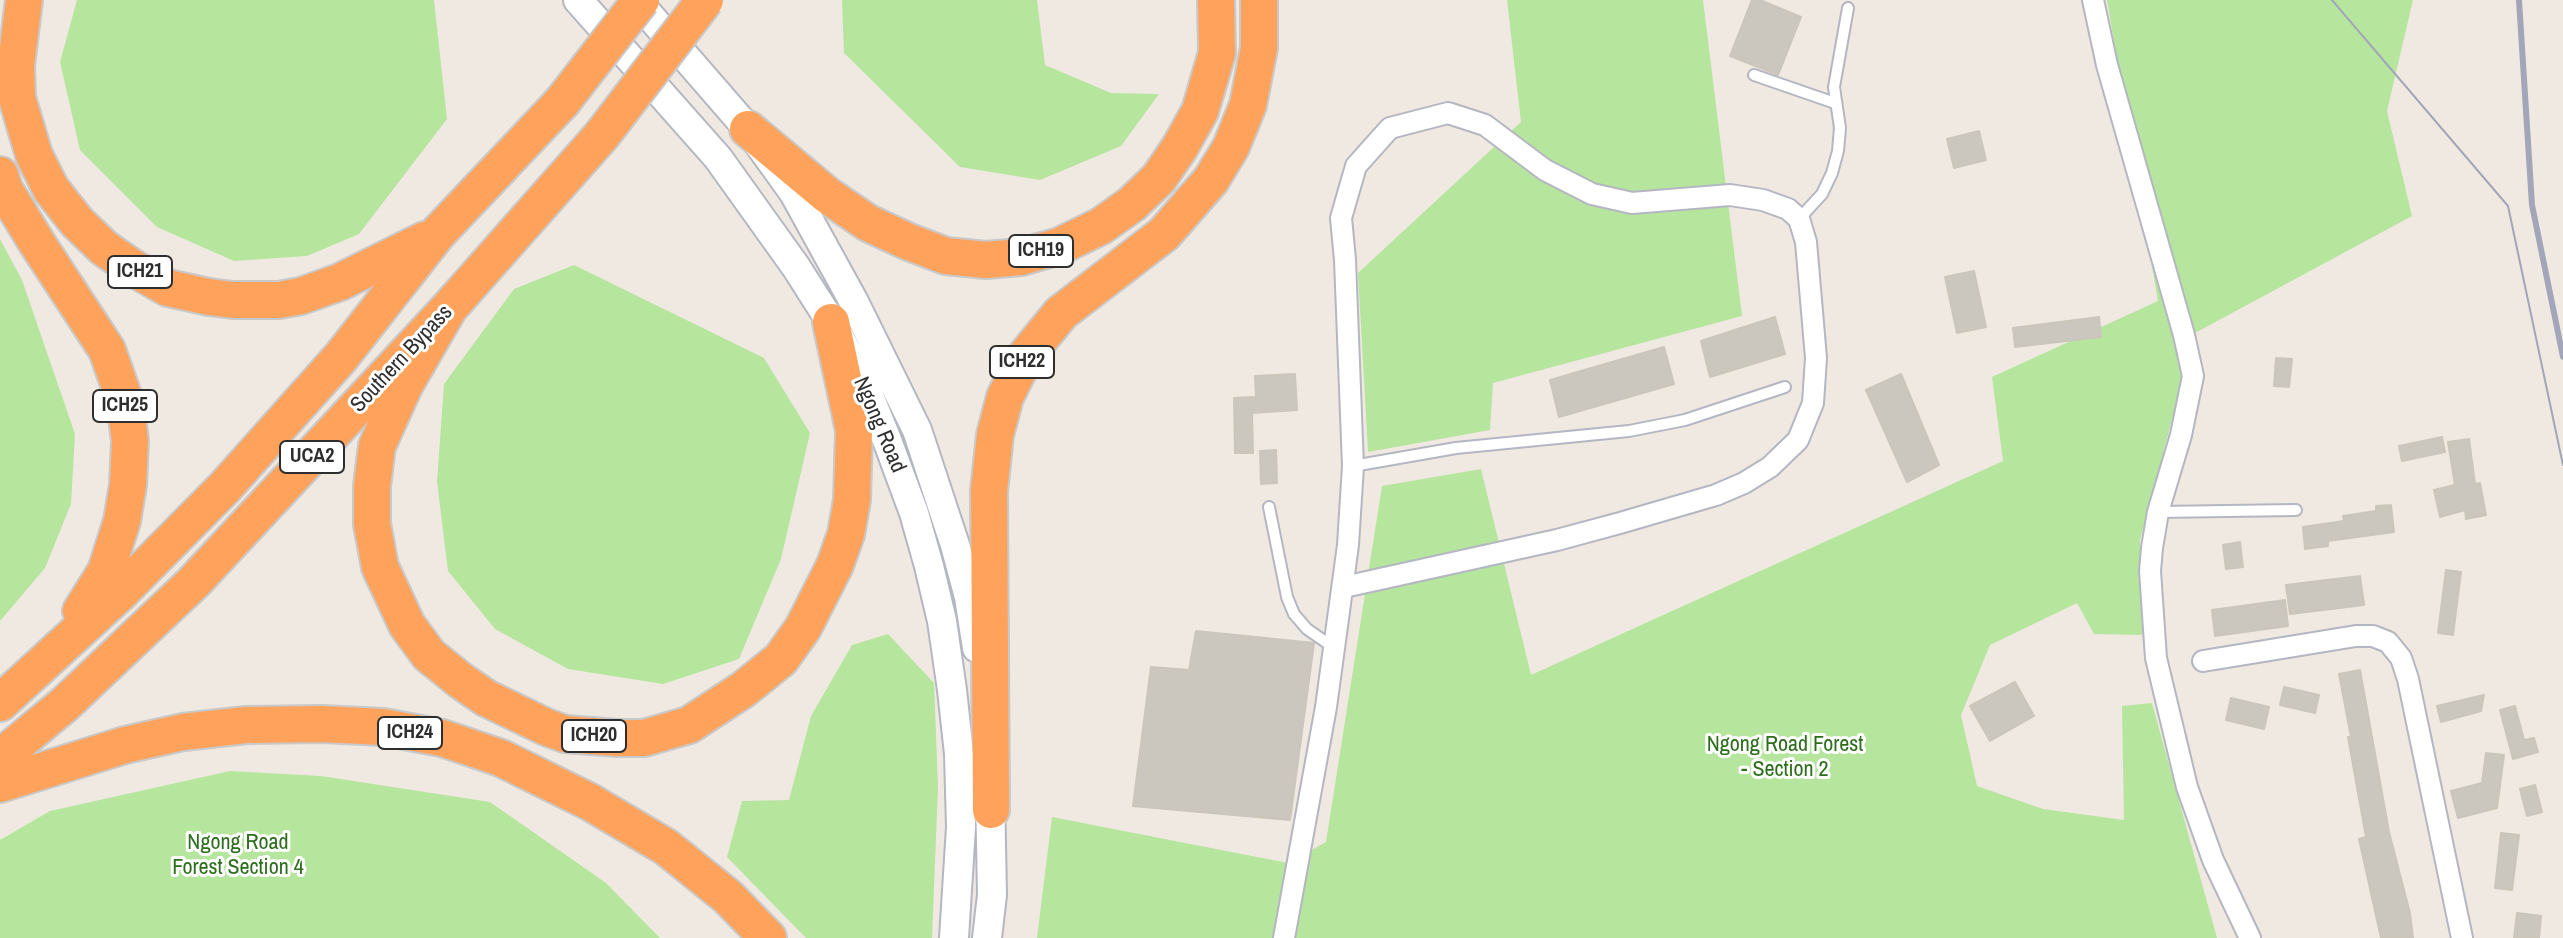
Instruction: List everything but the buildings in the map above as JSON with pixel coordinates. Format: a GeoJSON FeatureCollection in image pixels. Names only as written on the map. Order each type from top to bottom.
{"type":"FeatureCollection","features":[{"type":"Feature","properties":{"kind":"highway","name":"ICH21"},"geometry":{"type":"LineString","coordinates":[[24,0],[16,65],[17,98],[34,155],[51,189],[77,222],[104,248],[168,288],[245,301],[301,296],[340,282],[438,233]]}},
{"type":"Feature","properties":{"kind":"highway","name":"Southern Bypass"},"geometry":{"type":"LineString","coordinates":[[0,703],[121,592],[225,487],[341,357],[438,233],[562,102],[638,0]]}},
{"type":"Feature","properties":{"kind":"highway","name":"Southern Bypass"},"geometry":{"type":"LineString","coordinates":[[0,758],[75,694],[194,582],[449,308],[602,135],[705,0]]}},
{"type":"Feature","properties":{"kind":"highway","name":"ICH19"},"geometry":{"type":"LineString","coordinates":[[748,129],[827,195],[868,223],[895,236],[946,256],[986,260],[1021,257],[1060,246],[1101,226],[1132,204],[1159,178],[1200,111],[1217,53],[1216,0]]}},
{"type":"Feature","properties":{"kind":"highway","name":"ICH22"},"geometry":{"type":"LineString","coordinates":[[991,810],[989,491],[995,435],[1005,397],[1025,357],[1061,313],[1164,234],[1211,180],[1231,147],[1248,105],[1259,48],[1259,0]]}},
{"type":"Feature","properties":{"kind":"highway","name":"ICH25"},"geometry":{"type":"LineString","coordinates":[[0,175],[4,189],[37,243],[107,350],[125,401],[130,441],[122,521],[106,571],[55,653]]}},
{"type":"Feature","properties":{"kind":"highway","name":"ICH20"},"geometry":{"type":"LineString","coordinates":[[449,308],[404,386],[377,446],[372,486],[372,524],[380,567],[407,625],[429,655],[460,680],[497,704],[565,734],[618,738],[644,738],[689,725],[744,689],[781,659],[803,628],[835,565],[846,534],[852,500],[854,430],[831,322]]}},
{"type":"Feature","properties":{"kind":"highway","name":"ICH24"},"geometry":{"type":"LineString","coordinates":[[0,784],[125,745],[183,732],[230,727],[322,724],[383,727],[442,738],[501,758],[590,802],[666,847],[728,897],[768,938]]}},
{"type":"Feature","properties":{"kind":"main road","name":"Ngong Road"},"geometry":{"type":"LineString","coordinates":[[578,0],[718,158],[796,267],[863,381],[914,513],[942,621],[959,754],[961,827],[954,938]]}},
{"type":"Feature","properties":{"kind":"main road","name":"Ngong Road"},"geometry":{"type":"LineString","coordinates":[[638,0],[748,129],[794,193],[854,302],[917,430],[969,597],[980,678],[991,810],[992,895],[987,938]]}},
{"type":"Feature","properties":{"kind":"street"},"geometry":{"type":"LineString","coordinates":[[2093,0],[2107,65],[2193,376],[2181,435],[2158,512],[2150,571],[2156,658],[2187,787],[2213,860],[2250,938]]}},
{"type":"Feature","properties":{"kind":"street"},"geometry":{"type":"LineString","coordinates":[[1284,938],[1344,587],[1353,466],[1341,218],[1356,166],[1390,128],[1448,113],[1485,125],[1545,170],[1592,194],[1632,203],[1730,195],[1763,200],[1788,209],[1799,219],[1806,242],[1816,358],[1813,403],[1798,440],[1770,467],[1716,495],[1595,530],[1344,587]]}},
{"type":"Feature","properties":{"kind":"street"},"geometry":{"type":"LineString","coordinates":[[2203,661],[2356,636],[2373,636],[2388,642],[2401,658],[2408,679],[2462,938]]}},
{"type":"Feature","properties":{"kind":"lane"},"geometry":{"type":"LineString","coordinates":[[1799,219],[1822,194],[1838,151],[1840,128],[1834,87],[1848,8]]}},
{"type":"Feature","properties":{"kind":"lane"},"geometry":{"type":"LineString","coordinates":[[1754,75],[1835,103]]}},
{"type":"Feature","properties":{"kind":"lane"},"geometry":{"type":"LineString","coordinates":[[1353,466],[1456,448],[1629,431],[1685,420],[1785,387]]}},
{"type":"Feature","properties":{"kind":"lane"},"geometry":{"type":"LineString","coordinates":[[1269,507],[1287,597],[1294,614],[1307,629],[1335,648]]}},
{"type":"Feature","properties":{"kind":"lane"},"geometry":{"type":"LineString","coordinates":[[2158,512],[2296,510]]}},
{"type":"Feature","properties":{"kind":"green space"},"geometry":{"type":"Polygon","coordinates":[[[77,0],[434,0],[447,119],[359,234],[307,256],[234,261],[157,227],[80,150],[60,62],[77,0]]]}},
{"type":"Feature","properties":{"kind":"green space"},"geometry":{"type":"Polygon","coordinates":[[[842,0],[1037,0],[1045,65],[1111,93],[1159,94],[1121,146],[1040,180],[960,167],[844,53],[842,0]]]}},
{"type":"Feature","properties":{"kind":"green space"},"geometry":{"type":"Polygon","coordinates":[[[1507,0],[1703,0],[1742,316],[1493,383],[1490,430],[1368,452],[1358,273],[1521,122],[1507,0]]]}},
{"type":"Feature","properties":{"kind":"green space","name":"Ngong Road Forest - Section 2"},"geometry":{"type":"Polygon","coordinates":[[[2107,0],[2413,0],[2387,111],[2412,216],[2195,333],[2140,540],[2142,635],[2094,634],[2077,603],[1990,645],[1961,715],[1977,786],[2043,809],[2124,820],[2122,706],[2152,703],[2217,938],[1037,938],[1052,817],[1288,863],[1326,842],[1382,486],[1481,469],[1531,675],[2003,461],[1992,377],[2158,301],[2107,0]]]}},
{"type":"Feature","properties":{"kind":"green space"},"geometry":{"type":"Polygon","coordinates":[[[0,239],[22,280],[75,434],[71,504],[45,568],[0,621],[0,239]]]}},
{"type":"Feature","properties":{"kind":"green space"},"geometry":{"type":"Polygon","coordinates":[[[574,265],[764,358],[810,433],[781,559],[739,659],[663,684],[568,669],[495,629],[448,571],[437,482],[444,384],[514,289],[574,265]]]}},
{"type":"Feature","properties":{"kind":"green space"},"geometry":{"type":"Polygon","coordinates":[[[888,634],[934,683],[938,787],[932,938],[806,938],[727,857],[742,801],[789,800],[811,716],[852,645],[888,634]]]}},
{"type":"Feature","properties":{"kind":"green space","name":"Ngong Road Forest Section 4"},"geometry":{"type":"Polygon","coordinates":[[[230,771],[321,776],[490,802],[606,883],[660,938],[0,938],[0,840],[50,811],[230,771]]]}},
{"type":"Feature","properties":{"kind":"tram line"},"geometry":{"type":"LineString","coordinates":[[2332,0],[2508,206],[2563,465]]}},
{"type":"Feature","properties":{"kind":"railway"},"geometry":{"type":"LineString","coordinates":[[2519,0],[2532,205],[2563,357]]}}]}
